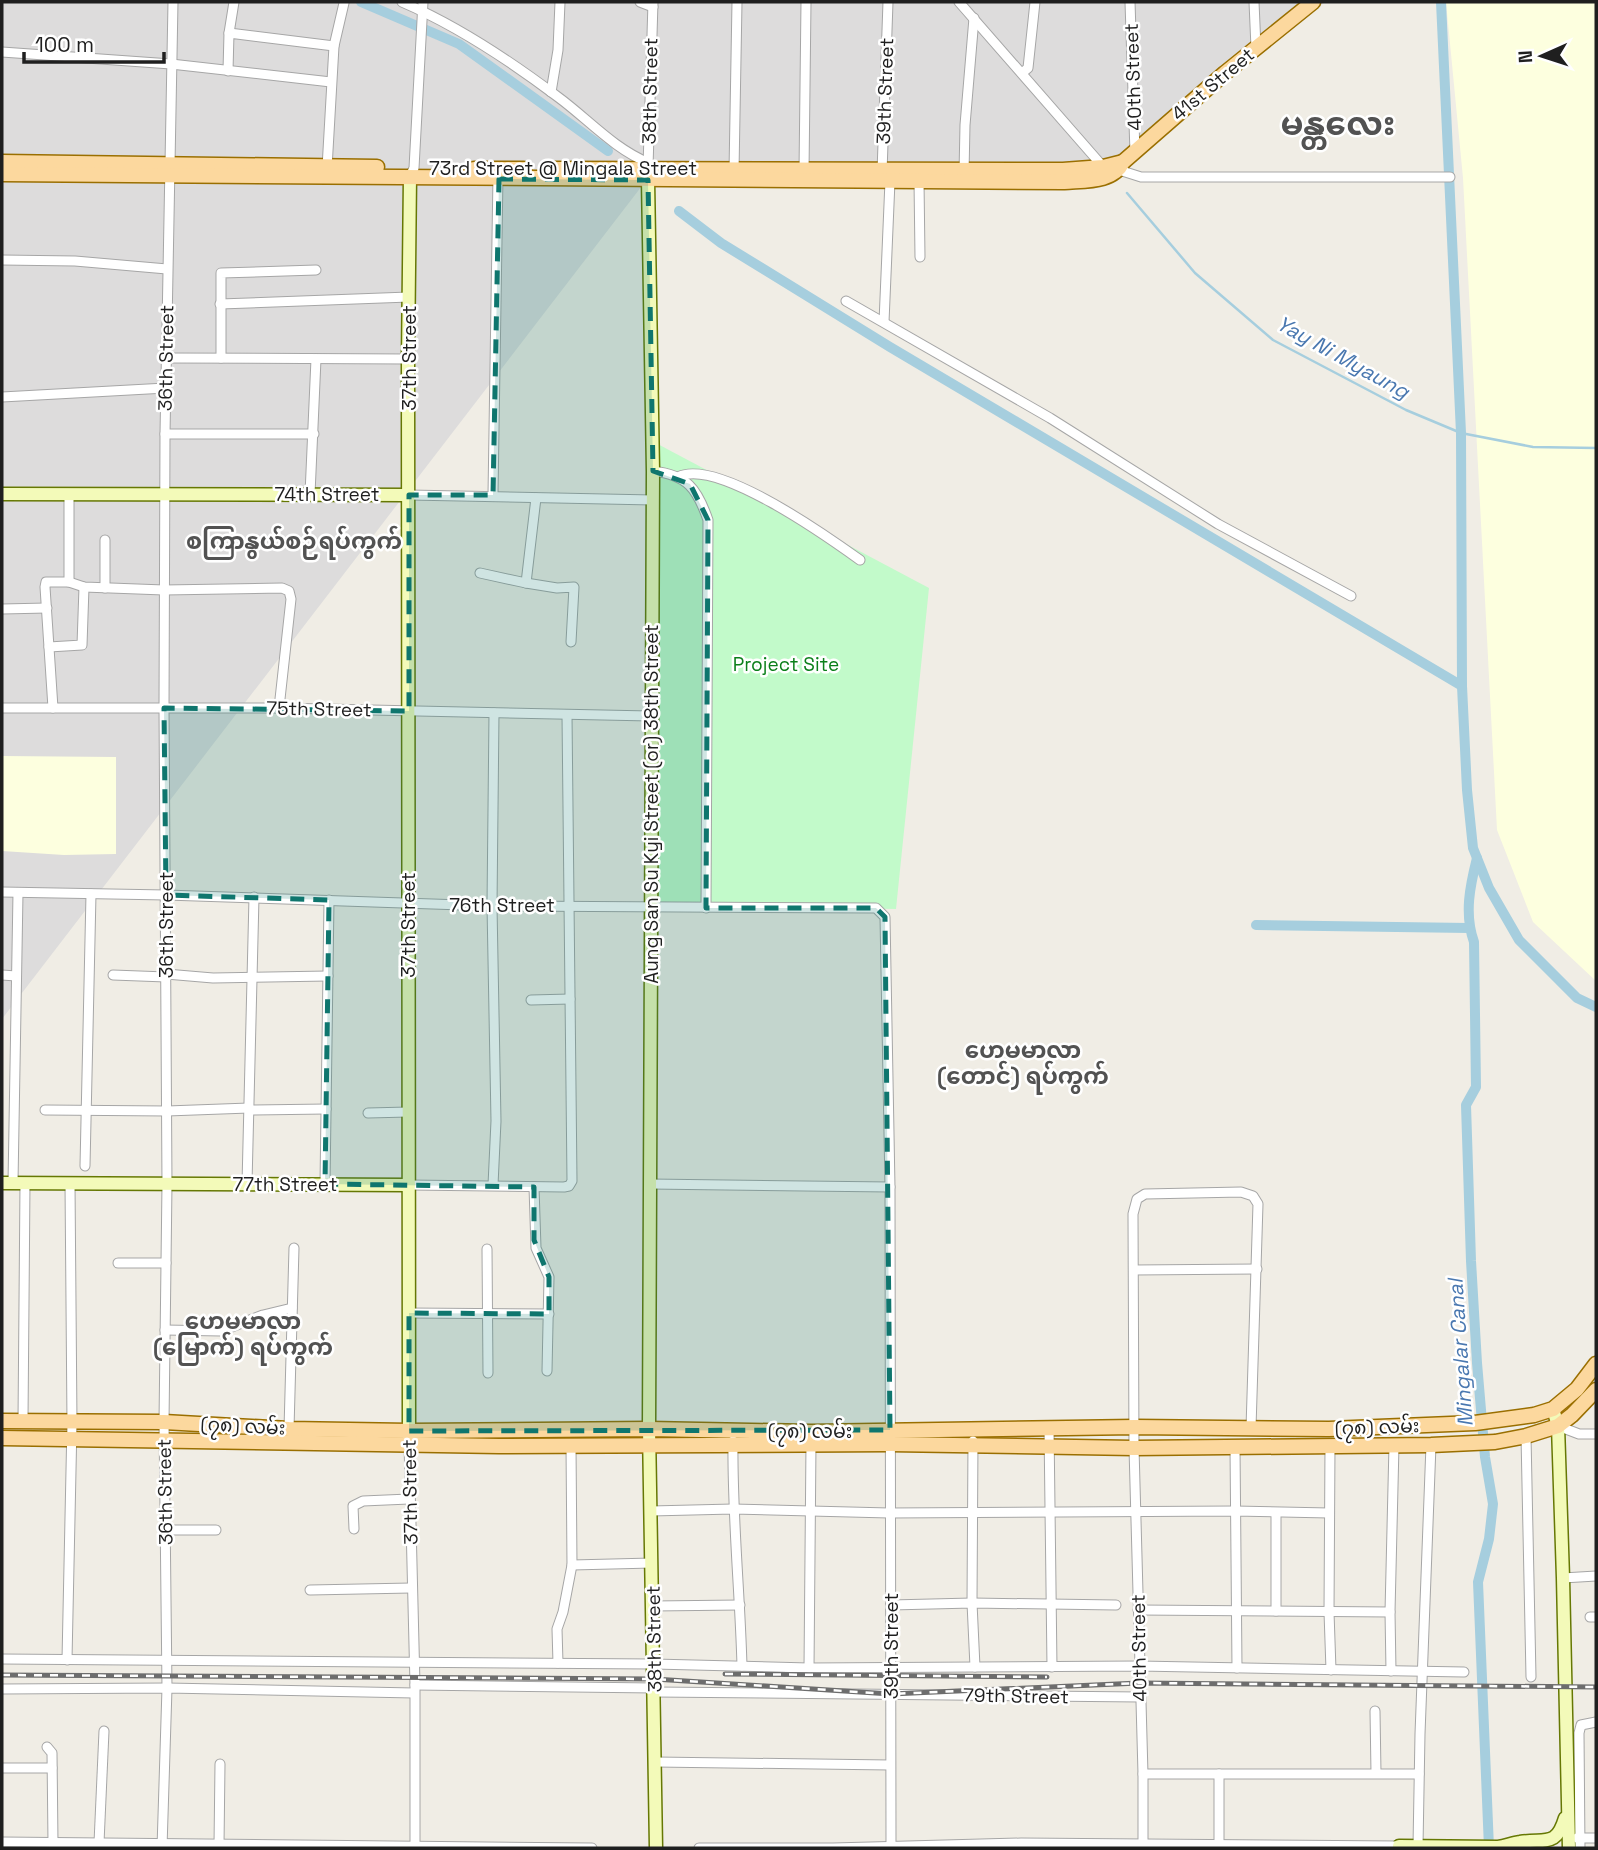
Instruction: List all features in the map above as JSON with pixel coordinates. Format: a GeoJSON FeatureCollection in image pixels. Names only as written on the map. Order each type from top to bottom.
{"type":"FeatureCollection","features":[{"type":"Feature","properties":{"kind":"main road","name":"41st Street"},"geometry":{"type":"LineString","coordinates":[[1114,169],[1312,2]]}},
{"type":"Feature","properties":{"kind":"main road","name":"73rd Street @ Mingala Street"},"geometry":{"type":"LineString","coordinates":[[2,162],[169,170],[498,174],[648,170],[885,178],[1063,176],[1114,169]]}},
{"type":"Feature","properties":{"kind":"main road","name":"73rd Street @ Mingala Street"},"geometry":{"type":"LineString","coordinates":[[2,174],[169,170]]}},
{"type":"Feature","properties":{"kind":"main road","name":"73rd Street @ Mingala Street"},"geometry":{"type":"LineString","coordinates":[[885,178],[919,181],[964,176]]}},
{"type":"Feature","properties":{"kind":"main road","name":"(၇၈) လမ်း"},"geometry":{"type":"LineString","coordinates":[[2,1421],[164,1422],[570,1446],[650,1445],[734,1438],[890,1437],[973,1429],[1329,1429],[1493,1422],[1534,1415],[1553,1409],[1577,1389],[1596,1364]]}},
{"type":"Feature","properties":{"kind":"main road","name":"(၇၈) လမ်း"},"geometry":{"type":"LineString","coordinates":[[890,1437],[973,1445],[1135,1448],[1495,1442],[1558,1426],[1596,1390]]}},
{"type":"Feature","properties":{"kind":"main road","name":"(၇၈) လမ်း"},"geometry":{"type":"LineString","coordinates":[[2,1438],[253,1443],[649,1429],[734,1438]]}},
{"type":"Feature","properties":{"kind":"street","name":"36th Street"},"geometry":{"type":"LineString","coordinates":[[162,1847],[167,1688],[164,1422],[167,1111],[164,590],[173,2]]}},
{"type":"Feature","properties":{"kind":"street"},"geometry":{"type":"LineString","coordinates":[[228,71],[229,33],[234,2]]}},
{"type":"Feature","properties":{"kind":"street"},"geometry":{"type":"LineString","coordinates":[[402,2],[422,10],[486,46],[551,92],[648,170]]}},
{"type":"Feature","properties":{"kind":"street"},"geometry":{"type":"LineString","coordinates":[[551,92],[558,50],[559,2]]}},
{"type":"Feature","properties":{"kind":"street"},"geometry":{"type":"LineString","coordinates":[[640,2],[653,4]]}},
{"type":"Feature","properties":{"kind":"street"},"geometry":{"type":"LineString","coordinates":[[734,175],[737,2]]}},
{"type":"Feature","properties":{"kind":"street"},"geometry":{"type":"LineString","coordinates":[[804,176],[806,2]]}},
{"type":"Feature","properties":{"kind":"street","name":"39th Street"},"geometry":{"type":"LineString","coordinates":[[884,321],[888,2]]}},
{"type":"Feature","properties":{"kind":"street"},"geometry":{"type":"LineString","coordinates":[[959,2],[1022,74],[1114,169],[1141,177],[1447,177]]}},
{"type":"Feature","properties":{"kind":"street"},"geometry":{"type":"LineString","coordinates":[[1022,74],[1028,68],[1035,2]]}},
{"type":"Feature","properties":{"kind":"street","name":"40th Street"},"geometry":{"type":"LineString","coordinates":[[1130,2],[1135,153]]}},
{"type":"Feature","properties":{"kind":"street"},"geometry":{"type":"LineString","coordinates":[[1254,2],[1256,48]]}},
{"type":"Feature","properties":{"kind":"street"},"geometry":{"type":"LineString","coordinates":[[327,172],[334,46],[344,4]]}},
{"type":"Feature","properties":{"kind":"street","name":"38th Street"},"geometry":{"type":"LineString","coordinates":[[648,170],[653,4]]}},
{"type":"Feature","properties":{"kind":"street","name":"37th Street"},"geometry":{"type":"LineString","coordinates":[[415,1847],[415,1689],[409,1499],[408,359],[412,172],[422,10]]}},
{"type":"Feature","properties":{"kind":"street"},"geometry":{"type":"LineString","coordinates":[[964,176],[965,125],[974,18]]}},
{"type":"Feature","properties":{"kind":"street"},"geometry":{"type":"LineString","coordinates":[[229,33],[334,46]]}},
{"type":"Feature","properties":{"kind":"street"},"geometry":{"type":"LineString","coordinates":[[2,52],[171,64],[331,82]]}},
{"type":"Feature","properties":{"kind":"street","name":"Aung San Su Kyi Street (or) 38th Street"},"geometry":{"type":"LineString","coordinates":[[648,170],[653,471],[649,1429]]}},
{"type":"Feature","properties":{"kind":"street"},"geometry":{"type":"LineString","coordinates":[[493,495],[498,174]]}},
{"type":"Feature","properties":{"kind":"street"},"geometry":{"type":"LineString","coordinates":[[919,181],[920,257]]}},
{"type":"Feature","properties":{"kind":"street"},"geometry":{"type":"LineString","coordinates":[[2,260],[75,261],[167,268]]}},
{"type":"Feature","properties":{"kind":"street"},"geometry":{"type":"LineString","coordinates":[[220,358],[220,275],[223,272],[316,270]]}},
{"type":"Feature","properties":{"kind":"street"},"geometry":{"type":"LineString","coordinates":[[220,304],[409,297]]}},
{"type":"Feature","properties":{"kind":"street"},"geometry":{"type":"LineString","coordinates":[[846,302],[884,321],[1050,418],[1218,524],[1351,596]]}},
{"type":"Feature","properties":{"kind":"street"},"geometry":{"type":"LineString","coordinates":[[166,358],[408,359]]}},
{"type":"Feature","properties":{"kind":"street"},"geometry":{"type":"LineString","coordinates":[[310,494],[316,359]]}},
{"type":"Feature","properties":{"kind":"street"},"geometry":{"type":"LineString","coordinates":[[2,397],[166,388]]}},
{"type":"Feature","properties":{"kind":"street"},"geometry":{"type":"LineString","coordinates":[[165,434],[314,434]]}},
{"type":"Feature","properties":{"kind":"street"},"geometry":{"type":"LineString","coordinates":[[653,471],[678,477],[690,484],[708,520],[706,908]]}},
{"type":"Feature","properties":{"kind":"street"},"geometry":{"type":"LineString","coordinates":[[678,477],[685,473],[710,477],[746,489],[800,518],[860,560]]}},
{"type":"Feature","properties":{"kind":"street","name":"74th Street"},"geometry":{"type":"LineString","coordinates":[[2,494],[493,495],[653,500]]}},
{"type":"Feature","properties":{"kind":"street"},"geometry":{"type":"LineString","coordinates":[[69,494],[69,582]]}},
{"type":"Feature","properties":{"kind":"street"},"geometry":{"type":"LineString","coordinates":[[526,583],[536,498]]}},
{"type":"Feature","properties":{"kind":"street"},"geometry":{"type":"LineString","coordinates":[[105,540],[105,587]]}},
{"type":"Feature","properties":{"kind":"street"},"geometry":{"type":"LineString","coordinates":[[480,573],[557,589],[574,587],[571,642]]}},
{"type":"Feature","properties":{"kind":"street"},"geometry":{"type":"LineString","coordinates":[[52,708],[46,582],[69,582],[84,587],[164,590],[282,588],[289,591],[291,599],[279,708]]}},
{"type":"Feature","properties":{"kind":"street"},"geometry":{"type":"LineString","coordinates":[[49,647],[82,645],[84,587]]}},
{"type":"Feature","properties":{"kind":"street"},"geometry":{"type":"LineString","coordinates":[[2,609],[47,608]]}},
{"type":"Feature","properties":{"kind":"street","name":"75th Street"},"geometry":{"type":"LineString","coordinates":[[2,708],[279,708],[650,716]]}},
{"type":"Feature","properties":{"kind":"street"},"geometry":{"type":"LineString","coordinates":[[493,1185],[496,1121],[492,906],[494,713]]}},
{"type":"Feature","properties":{"kind":"street"},"geometry":{"type":"LineString","coordinates":[[531,1000],[570,999],[567,715]]}},
{"type":"Feature","properties":{"kind":"street","name":"76th Street"},"geometry":{"type":"LineString","coordinates":[[2,892],[254,897],[492,906],[876,908]]}},
{"type":"Feature","properties":{"kind":"street"},"geometry":{"type":"LineString","coordinates":[[18,893],[13,1183],[23,1421]]}},
{"type":"Feature","properties":{"kind":"street"},"geometry":{"type":"LineString","coordinates":[[85,1167],[91,894]]}},
{"type":"Feature","properties":{"kind":"street"},"geometry":{"type":"LineString","coordinates":[[247,1184],[254,897]]}},
{"type":"Feature","properties":{"kind":"street"},"geometry":{"type":"LineString","coordinates":[[325,1184],[329,900]]}},
{"type":"Feature","properties":{"kind":"street","name":"39th Street"},"geometry":{"type":"LineString","coordinates":[[876,908],[885,917],[890,1186],[891,1847]]}},
{"type":"Feature","properties":{"kind":"street"},"geometry":{"type":"LineString","coordinates":[[2,975],[16,976]]}},
{"type":"Feature","properties":{"kind":"street"},"geometry":{"type":"LineString","coordinates":[[113,975],[213,978],[328,976]]}},
{"type":"Feature","properties":{"kind":"street","name":"77th Street"},"geometry":{"type":"LineString","coordinates":[[13,1183],[569,1186],[572,1181],[570,999]]}},
{"type":"Feature","properties":{"kind":"street"},"geometry":{"type":"LineString","coordinates":[[45,1110],[326,1109]]}},
{"type":"Feature","properties":{"kind":"street"},"geometry":{"type":"LineString","coordinates":[[368,1113],[408,1112]]}},
{"type":"Feature","properties":{"kind":"street"},"geometry":{"type":"LineString","coordinates":[[67,1660],[72,1439],[70,1183]]}},
{"type":"Feature","properties":{"kind":"street"},"geometry":{"type":"LineString","coordinates":[[650,1184],[890,1186]]}},
{"type":"Feature","properties":{"kind":"street"},"geometry":{"type":"LineString","coordinates":[[534,1186],[534,1240],[539,1259],[549,1277],[547,1371]]}},
{"type":"Feature","properties":{"kind":"street","name":"40th Street"},"geometry":{"type":"LineString","coordinates":[[1143,1847],[1135,1448],[1133,1214],[1137,1199],[1145,1194],[1241,1192],[1253,1196],[1258,1204],[1257,1269]]}},
{"type":"Feature","properties":{"kind":"street"},"geometry":{"type":"LineString","coordinates":[[289,1429],[294,1248]]}},
{"type":"Feature","properties":{"kind":"street"},"geometry":{"type":"LineString","coordinates":[[488,1249],[488,1373]]}},
{"type":"Feature","properties":{"kind":"street"},"geometry":{"type":"LineString","coordinates":[[118,1264],[166,1263]]}},
{"type":"Feature","properties":{"kind":"street"},"geometry":{"type":"LineString","coordinates":[[1134,1270],[1257,1269],[1251,1428]]}},
{"type":"Feature","properties":{"kind":"street"},"geometry":{"type":"LineString","coordinates":[[165,1330],[221,1331],[263,1315],[292,1308]]}},
{"type":"Feature","properties":{"kind":"street"},"geometry":{"type":"LineString","coordinates":[[409,1313],[549,1314]]}},
{"type":"Feature","properties":{"kind":"street"},"geometry":{"type":"LineString","coordinates":[[1553,1409],[1558,1426],[1569,1793],[1575,1843]]}},
{"type":"Feature","properties":{"kind":"street"},"geometry":{"type":"LineString","coordinates":[[1558,1426],[1580,1434],[1596,1434]]}},
{"type":"Feature","properties":{"kind":"street"},"geometry":{"type":"LineString","coordinates":[[1049,1428],[1052,1667]]}},
{"type":"Feature","properties":{"kind":"street","name":"38th Street"},"geometry":{"type":"LineString","coordinates":[[649,1429],[656,1848]]}},
{"type":"Feature","properties":{"kind":"street"},"geometry":{"type":"LineString","coordinates":[[973,1429],[972,1603],[975,1667]]}},
{"type":"Feature","properties":{"kind":"street"},"geometry":{"type":"LineString","coordinates":[[1526,1436],[1531,1677]]}},
{"type":"Feature","properties":{"kind":"street"},"geometry":{"type":"LineString","coordinates":[[734,1438],[733,1509],[742,1666]]}},
{"type":"Feature","properties":{"kind":"street"},"geometry":{"type":"LineString","coordinates":[[809,1668],[811,1438]]}},
{"type":"Feature","properties":{"kind":"street"},"geometry":{"type":"LineString","coordinates":[[1391,1671],[1394,1445]]}},
{"type":"Feature","properties":{"kind":"street"},"geometry":{"type":"LineString","coordinates":[[1418,1846],[1431,1445]]}},
{"type":"Feature","properties":{"kind":"street"},"geometry":{"type":"LineString","coordinates":[[558,1663],[557,1629],[572,1565],[570,1446]]}},
{"type":"Feature","properties":{"kind":"street"},"geometry":{"type":"LineString","coordinates":[[1330,1446],[1331,1670]]}},
{"type":"Feature","properties":{"kind":"street"},"geometry":{"type":"LineString","coordinates":[[1235,1447],[1237,1668]]}},
{"type":"Feature","properties":{"kind":"street"},"geometry":{"type":"LineString","coordinates":[[355,1529],[353,1506],[357,1503],[409,1499]]}},
{"type":"Feature","properties":{"kind":"street"},"geometry":{"type":"LineString","coordinates":[[651,1511],[733,1509],[890,1513],[1329,1513]]}},
{"type":"Feature","properties":{"kind":"street"},"geometry":{"type":"LineString","coordinates":[[1276,1513],[1276,1611]]}},
{"type":"Feature","properties":{"kind":"street"},"geometry":{"type":"LineString","coordinates":[[166,1530],[215,1530]]}},
{"type":"Feature","properties":{"kind":"street"},"geometry":{"type":"LineString","coordinates":[[572,1565],[652,1563]]}},
{"type":"Feature","properties":{"kind":"street"},"geometry":{"type":"LineString","coordinates":[[1563,1578],[1596,1576]]}},
{"type":"Feature","properties":{"kind":"street"},"geometry":{"type":"LineString","coordinates":[[310,1590],[411,1588]]}},
{"type":"Feature","properties":{"kind":"street"},"geometry":{"type":"LineString","coordinates":[[653,1606],[740,1605]]}},
{"type":"Feature","properties":{"kind":"street"},"geometry":{"type":"LineString","coordinates":[[891,1605],[1116,1605]]}},
{"type":"Feature","properties":{"kind":"street"},"geometry":{"type":"LineString","coordinates":[[1138,1610],[1390,1612]]}},
{"type":"Feature","properties":{"kind":"street","name":"79th Street"},"geometry":{"type":"LineString","coordinates":[[2,1659],[654,1664],[809,1668],[1139,1666],[1464,1672]]}},
{"type":"Feature","properties":{"kind":"street","name":"79th Street"},"geometry":{"type":"LineString","coordinates":[[2,1689],[655,1690],[1140,1697]]}},
{"type":"Feature","properties":{"kind":"street"},"geometry":{"type":"LineString","coordinates":[[1375,1712],[1376,1773]]}},
{"type":"Feature","properties":{"kind":"street"},"geometry":{"type":"LineString","coordinates":[[1575,1843],[1579,1733],[1581,1725],[1596,1722]]}},
{"type":"Feature","properties":{"kind":"street"},"geometry":{"type":"LineString","coordinates":[[99,1843],[104,1731]]}},
{"type":"Feature","properties":{"kind":"street"},"geometry":{"type":"LineString","coordinates":[[47,1748],[52,1753],[53,1843]]}},
{"type":"Feature","properties":{"kind":"street"},"geometry":{"type":"LineString","coordinates":[[656,1762],[890,1765]]}},
{"type":"Feature","properties":{"kind":"street"},"geometry":{"type":"LineString","coordinates":[[217,1846],[220,1765]]}},
{"type":"Feature","properties":{"kind":"street"},"geometry":{"type":"LineString","coordinates":[[2,1768],[52,1768]]}},
{"type":"Feature","properties":{"kind":"street"},"geometry":{"type":"LineString","coordinates":[[1143,1774],[1419,1774]]}},
{"type":"Feature","properties":{"kind":"street"},"geometry":{"type":"LineString","coordinates":[[1219,1774],[1219,1846]]}},
{"type":"Feature","properties":{"kind":"street"},"geometry":{"type":"LineString","coordinates":[[699,1848],[1021,1843],[1143,1847],[1507,1847],[1517,1842],[1551,1841],[1559,1834],[1566,1816],[1569,1793]]}},
{"type":"Feature","properties":{"kind":"street"},"geometry":{"type":"LineString","coordinates":[[1575,1843],[1596,1838]]}},
{"type":"Feature","properties":{"kind":"street"},"geometry":{"type":"LineString","coordinates":[[8,1844],[592,1848]]}},
{"type":"Feature","properties":{"kind":"highlighted area"},"geometry":{"type":"Polygon","coordinates":[[[499,179],[648,180],[653,471],[690,484],[708,520],[706,908],[876,908],[885,917],[890,1430],[409,1431],[409,1313],[549,1314],[549,1277],[534,1240],[534,1187],[325,1184],[329,900],[166,895],[164,708],[409,711],[409,495],[493,495],[499,179]]]}},
{"type":"Feature","properties":{"kind":"shaded area"},"geometry":{"type":"Polygon","coordinates":[[[2,2],[1325,2],[1100,179],[648,178],[2,1019],[2,2]]]}},
{"type":"Feature","properties":{"kind":"shaded area"},"geometry":{"type":"Polygon","coordinates":[[[1446,2],[1596,2],[1596,981],[1533,922],[1497,830],[1463,178],[1446,2]]]}},
{"type":"Feature","properties":{"kind":"shaded area"},"geometry":{"type":"Polygon","coordinates":[[[2,756],[116,757],[116,854],[64,855],[2,851],[2,756]]]}},
{"type":"Feature","properties":{"kind":"green space","name":"Project Site"},"geometry":{"type":"Polygon","coordinates":[[[652,441],[929,588],[896,909],[650,905],[652,441]]]}},
{"type":"Feature","properties":{"kind":"waterway"},"geometry":{"type":"LineString","coordinates":[[361,2],[459,44],[608,151]]}},
{"type":"Feature","properties":{"kind":"waterway"},"geometry":{"type":"LineString","coordinates":[[1441,2],[1461,433],[1462,686],[1473,848],[1489,888],[1519,940],[1577,998],[1596,1007]]}},
{"type":"Feature","properties":{"kind":"waterway","name":"Yay Ni Myaung"},"geometry":{"type":"LineString","coordinates":[[1127,193],[1195,273],[1273,340],[1406,410],[1461,433],[1533,447],[1596,448]]}},
{"type":"Feature","properties":{"kind":"waterway"},"geometry":{"type":"LineString","coordinates":[[679,211],[721,243],[890,347],[1462,686]]}},
{"type":"Feature","properties":{"kind":"waterway","name":"Mingalar Canal"},"geometry":{"type":"LineString","coordinates":[[1477,858],[1469,910],[1474,942],[1476,1087],[1466,1105],[1477,1363],[1485,1457],[1493,1504],[1489,1539],[1478,1582],[1489,1848]]}},
{"type":"Feature","properties":{"kind":"waterway"},"geometry":{"type":"LineString","coordinates":[[1256,925],[1469,928]]}},
{"type":"Feature","properties":{"kind":"railway"},"geometry":{"type":"LineString","coordinates":[[725,1674],[1047,1677]]}},
{"type":"Feature","properties":{"kind":"railway"},"geometry":{"type":"LineString","coordinates":[[2,1675],[654,1679],[891,1694],[1139,1683],[1596,1687]]}},
{"type":"Feature","properties":{"kind":"district","name":"မန္တလေး"},"geometry":{"type":"Point","coordinates":[1338,124]}},
{"type":"Feature","properties":{"kind":"district","name":"စကြာနွယ်စဉ်ရပ်ကွက်"},"geometry":{"type":"Point","coordinates":[294,541]}},
{"type":"Feature","properties":{"kind":"district","name":"ဟေမမာလာ (တောင်) ရပ်ကွက်"},"geometry":{"type":"Point","coordinates":[1023,1063]}},
{"type":"Feature","properties":{"kind":"district","name":"ဟေမမာလာ (မြောက်) ရပ်ကွက်"},"geometry":{"type":"Point","coordinates":[243,1334]}}]}
